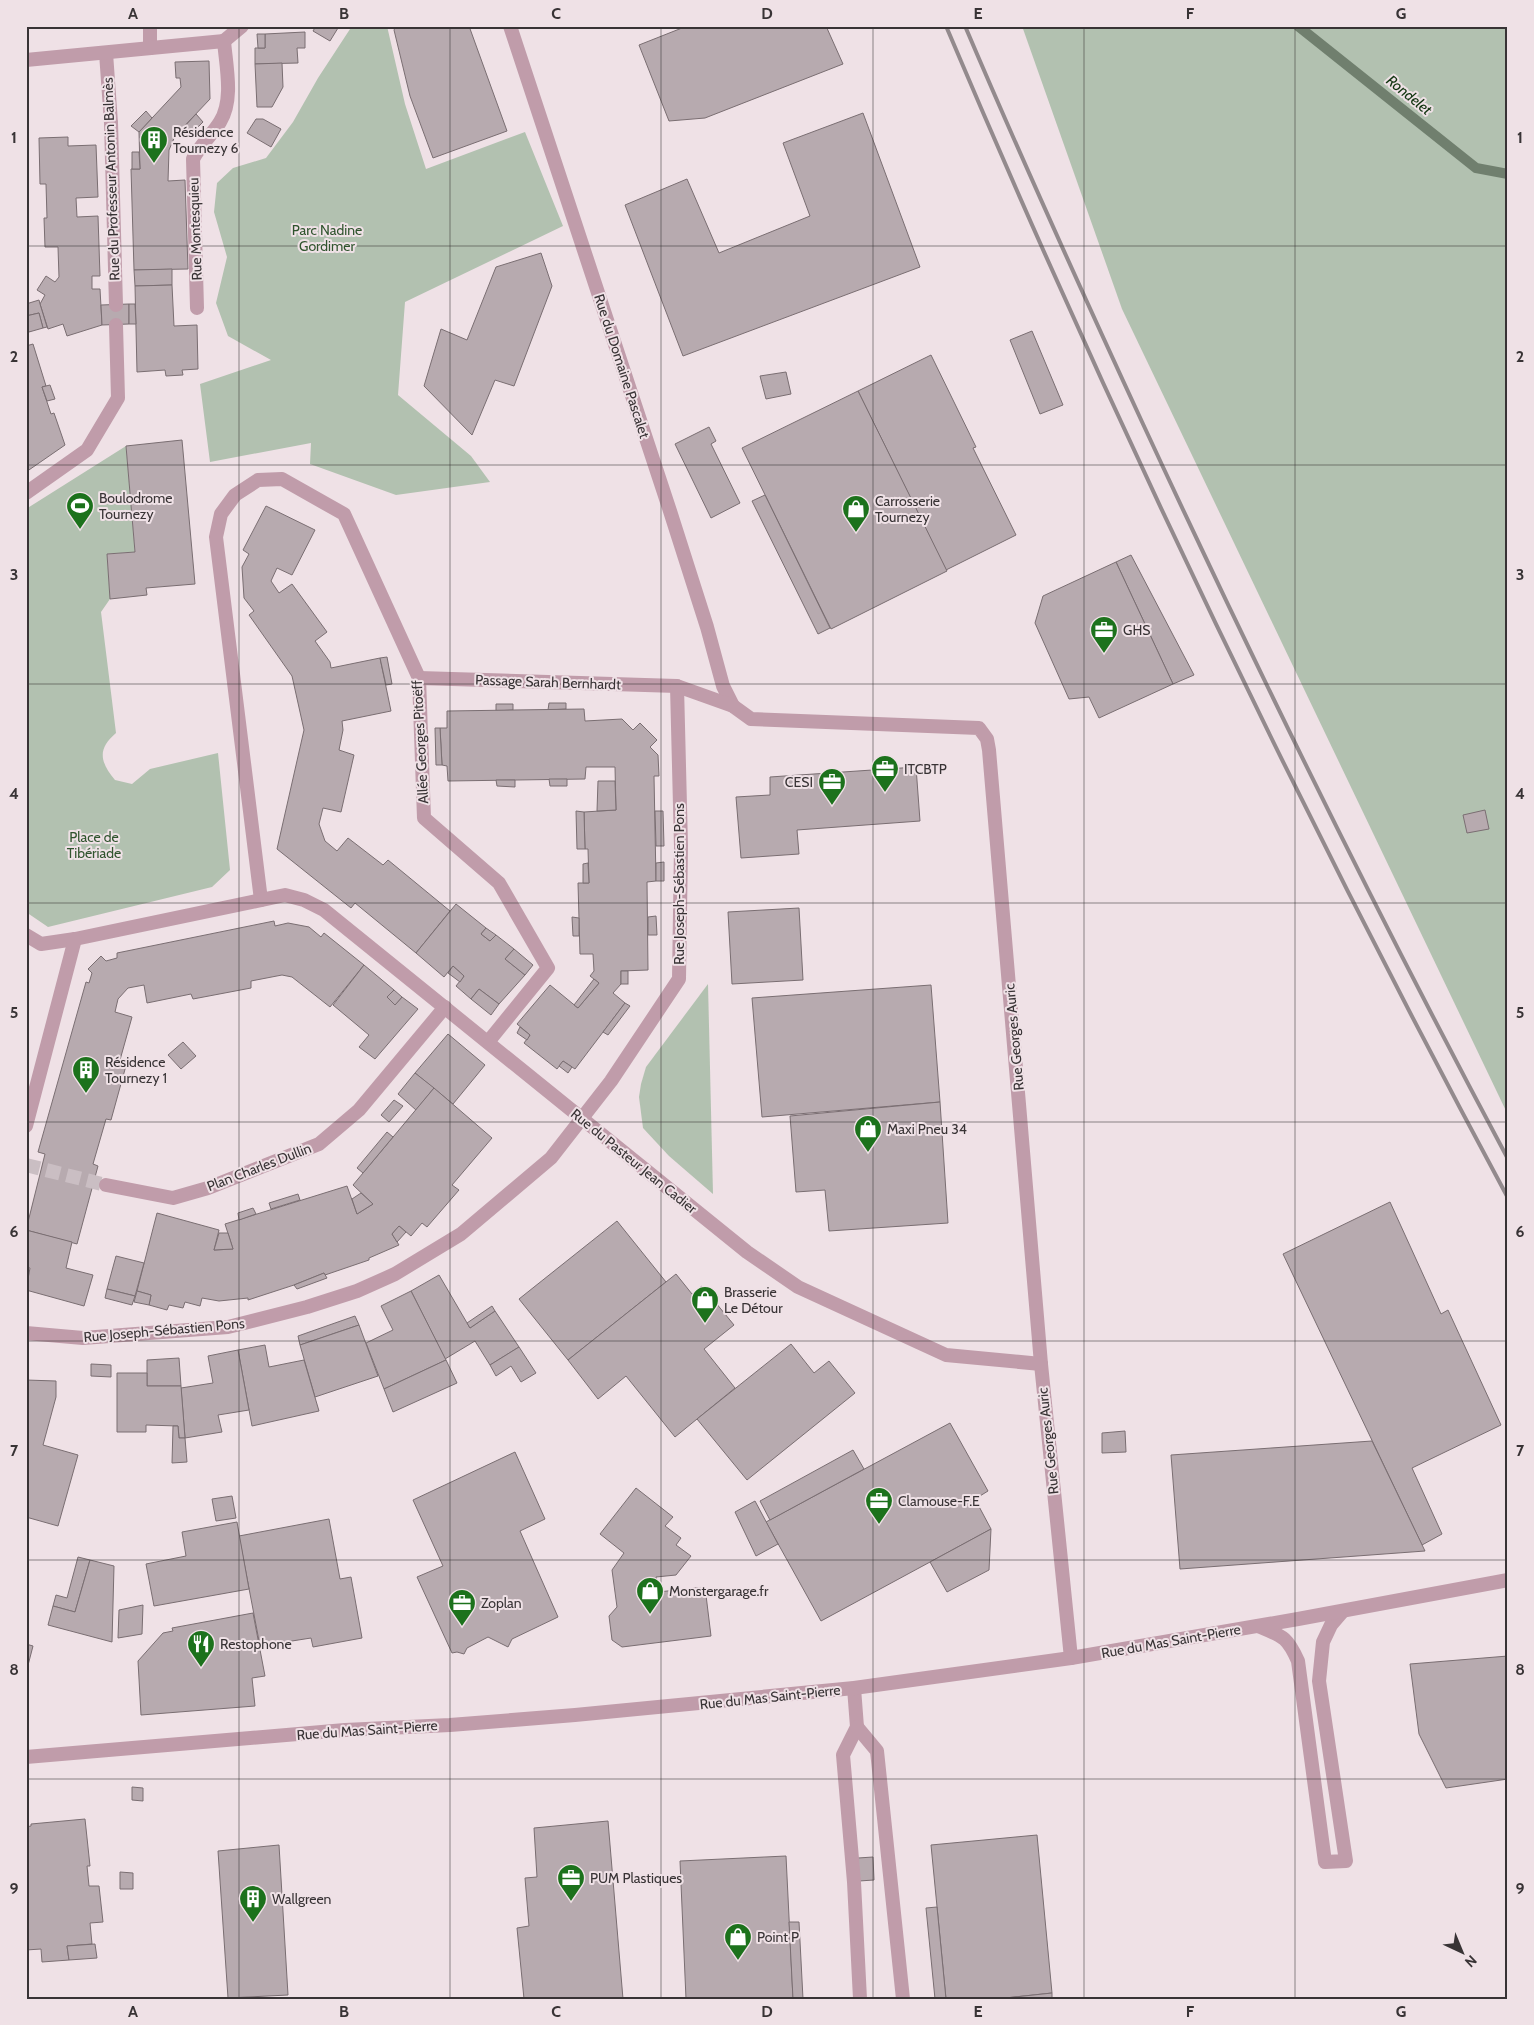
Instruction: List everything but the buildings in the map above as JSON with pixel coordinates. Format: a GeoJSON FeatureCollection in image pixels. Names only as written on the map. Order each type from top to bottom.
{"type":"FeatureCollection","features":[{"type":"Feature","properties":{"kind":"street"},"geometry":{"type":"LineString","coordinates":[[150,26],[150,48]]}},
{"type":"Feature","properties":{"kind":"street"},"geometry":{"type":"LineString","coordinates":[[26,60],[224,41],[242,26]]}},
{"type":"Feature","properties":{"kind":"street","name":"Rue du Domaine Pascalet"},"geometry":{"type":"LineString","coordinates":[[510,26],[687,565],[723,686],[733,706]]}},
{"type":"Feature","properties":{"kind":"street","name":"Rue Montesquieu"},"geometry":{"type":"LineString","coordinates":[[197,308],[193,159],[198,149],[221,121],[228,101],[224,41]]}},
{"type":"Feature","properties":{"kind":"street","name":"Rue du Professeur Antonin Balmès"},"geometry":{"type":"LineString","coordinates":[[106,53],[111,123],[116,305]]}},
{"type":"Feature","properties":{"kind":"street"},"geometry":{"type":"LineString","coordinates":[[26,493],[86,450],[118,398],[116,325]]}},
{"type":"Feature","properties":{"kind":"street","name":"Allée Georges Pitoëff"},"geometry":{"type":"LineString","coordinates":[[261,900],[216,537],[221,514],[235,495],[258,480],[282,478],[344,514],[419,678],[424,818],[499,883],[548,968],[488,1042]]}},
{"type":"Feature","properties":{"kind":"street","name":"Passage Sarah Bernhardt"},"geometry":{"type":"LineString","coordinates":[[419,678],[676,686]]}},
{"type":"Feature","properties":{"kind":"street","name":"Rue Georges Auric"},"geometry":{"type":"LineString","coordinates":[[676,686],[733,706],[750,719],[979,728],[987,739],[1040,1364],[1071,1658]]}},
{"type":"Feature","properties":{"kind":"street","name":"Rue Joseph-Sébastien Pons"},"geometry":{"type":"LineString","coordinates":[[26,1333],[83,1338],[228,1327],[307,1308],[357,1291],[395,1274],[462,1234],[551,1158],[611,1081],[679,979],[681,846],[676,686]]}},
{"type":"Feature","properties":{"kind":"street","name":"Rue du Pasteur Jean Cadier"},"geometry":{"type":"LineString","coordinates":[[261,900],[285,895],[304,900],[324,910],[747,1252],[798,1287],[946,1355],[1040,1364]]}},
{"type":"Feature","properties":{"kind":"street"},"geometry":{"type":"LineString","coordinates":[[26,935],[41,944],[75,939],[261,900]]}},
{"type":"Feature","properties":{"kind":"street"},"geometry":{"type":"LineString","coordinates":[[26,1126],[75,939]]}},
{"type":"Feature","properties":{"kind":"street","name":"Plan Charles Dullin"},"geometry":{"type":"LineString","coordinates":[[106,1185],[174,1198],[208,1188],[319,1144],[359,1110],[445,1007]]}},
{"type":"Feature","properties":{"kind":"street","name":"Rue du Mas Saint-Pierre"},"geometry":{"type":"LineString","coordinates":[[26,1757],[345,1730],[450,1725],[575,1715],[854,1688],[1071,1658],[1343,1611],[1508,1580]]}},
{"type":"Feature","properties":{"kind":"street"},"geometry":{"type":"LineString","coordinates":[[1258,1626],[1285,1638],[1298,1661],[1325,1862],[1346,1861],[1319,1681],[1323,1642],[1331,1625],[1343,1611]]}},
{"type":"Feature","properties":{"kind":"street"},"geometry":{"type":"LineString","coordinates":[[854,1688],[857,1727],[843,1755],[854,1882],[860,1999]]}},
{"type":"Feature","properties":{"kind":"street"},"geometry":{"type":"LineString","coordinates":[[857,1727],[877,1751],[904,1999]]}},
{"type":"Feature","properties":{"kind":"green space","name":"Parc Nadine Gordimer"},"geometry":{"type":"Polygon","coordinates":[[[352,26],[387,26],[405,104],[426,169],[525,132],[563,226],[405,302],[398,395],[471,456],[490,482],[396,495],[310,464],[311,443],[210,462],[200,384],[271,360],[228,336],[216,303],[227,257],[214,212],[217,183],[233,168],[266,158],[293,122],[318,78],[352,26]]]}},
{"type":"Feature","properties":{"kind":"green space"},"geometry":{"type":"Polygon","coordinates":[[[1022,26],[1508,26],[1508,1115],[1122,309],[1022,26]]]}},
{"type":"Feature","properties":{"kind":"green space","name":"Place de Tibériade"},"geometry":{"type":"Polygon","coordinates":[[[126,446],[135,552],[107,554],[110,599],[101,612],[116,733],[103,750],[104,761],[115,780],[132,784],[150,769],[218,753],[230,870],[212,887],[48,927],[26,912],[26,509],[126,446]]]}},
{"type":"Feature","properties":{"kind":"green space"},"geometry":{"type":"Polygon","coordinates":[[[708,984],[713,1194],[669,1156],[643,1128],[639,1097],[646,1067],[708,984]]]}},
{"type":"Feature","properties":{"kind":"waterway","name":"Rondelet"},"geometry":{"type":"LineString","coordinates":[[1298,26],[1476,168],[1508,174]]}},
{"type":"Feature","properties":{"kind":"tunnel"},"geometry":{"type":"LineString","coordinates":[[26,1165],[106,1185]]}},
{"type":"Feature","properties":{"kind":"railway"},"geometry":{"type":"LineString","coordinates":[[946,26],[1076,324],[1214,619],[1357,910],[1508,1198]]}},
{"type":"Feature","properties":{"kind":"railway"},"geometry":{"type":"LineString","coordinates":[[965,26],[1075,275],[1230,610],[1366,886],[1508,1159]]}},
{"type":"Feature","properties":{"kind":"place","name":"Résidence Tournezy 6"},"geometry":{"type":"Point","coordinates":[154,164]}},
{"type":"Feature","properties":{"kind":"place","name":"Boulodrome Tournezy"},"geometry":{"type":"Point","coordinates":[80,530]}},
{"type":"Feature","properties":{"kind":"place","name":"Carrosserie Tournezy"},"geometry":{"type":"Point","coordinates":[856,533]}},
{"type":"Feature","properties":{"kind":"place","name":"GHS"},"geometry":{"type":"Point","coordinates":[1104,654]}},
{"type":"Feature","properties":{"kind":"place","name":"ITCBTP"},"geometry":{"type":"Point","coordinates":[885,793]}},
{"type":"Feature","properties":{"kind":"place","name":"CESI"},"geometry":{"type":"Point","coordinates":[832,806]}},
{"type":"Feature","properties":{"kind":"place","name":"Résidence Tournezy 1"},"geometry":{"type":"Point","coordinates":[86,1094]}},
{"type":"Feature","properties":{"kind":"place","name":"Maxi Pneu 34"},"geometry":{"type":"Point","coordinates":[868,1153]}},
{"type":"Feature","properties":{"kind":"place","name":"Brasserie Le Détour"},"geometry":{"type":"Point","coordinates":[705,1324]}},
{"type":"Feature","properties":{"kind":"place","name":"Clamouse-F.E"},"geometry":{"type":"Point","coordinates":[879,1525]}},
{"type":"Feature","properties":{"kind":"place","name":"Monstergarage.fr"},"geometry":{"type":"Point","coordinates":[650,1615]}},
{"type":"Feature","properties":{"kind":"place","name":"Zoplan"},"geometry":{"type":"Point","coordinates":[462,1627]}},
{"type":"Feature","properties":{"kind":"place","name":"Restophone"},"geometry":{"type":"Point","coordinates":[201,1668]}},
{"type":"Feature","properties":{"kind":"place","name":"PUM Plastiques"},"geometry":{"type":"Point","coordinates":[571,1902]}},
{"type":"Feature","properties":{"kind":"place","name":"Wallgreen"},"geometry":{"type":"Point","coordinates":[253,1923]}},
{"type":"Feature","properties":{"kind":"place","name":"Point P"},"geometry":{"type":"Point","coordinates":[738,1961]}}]}
